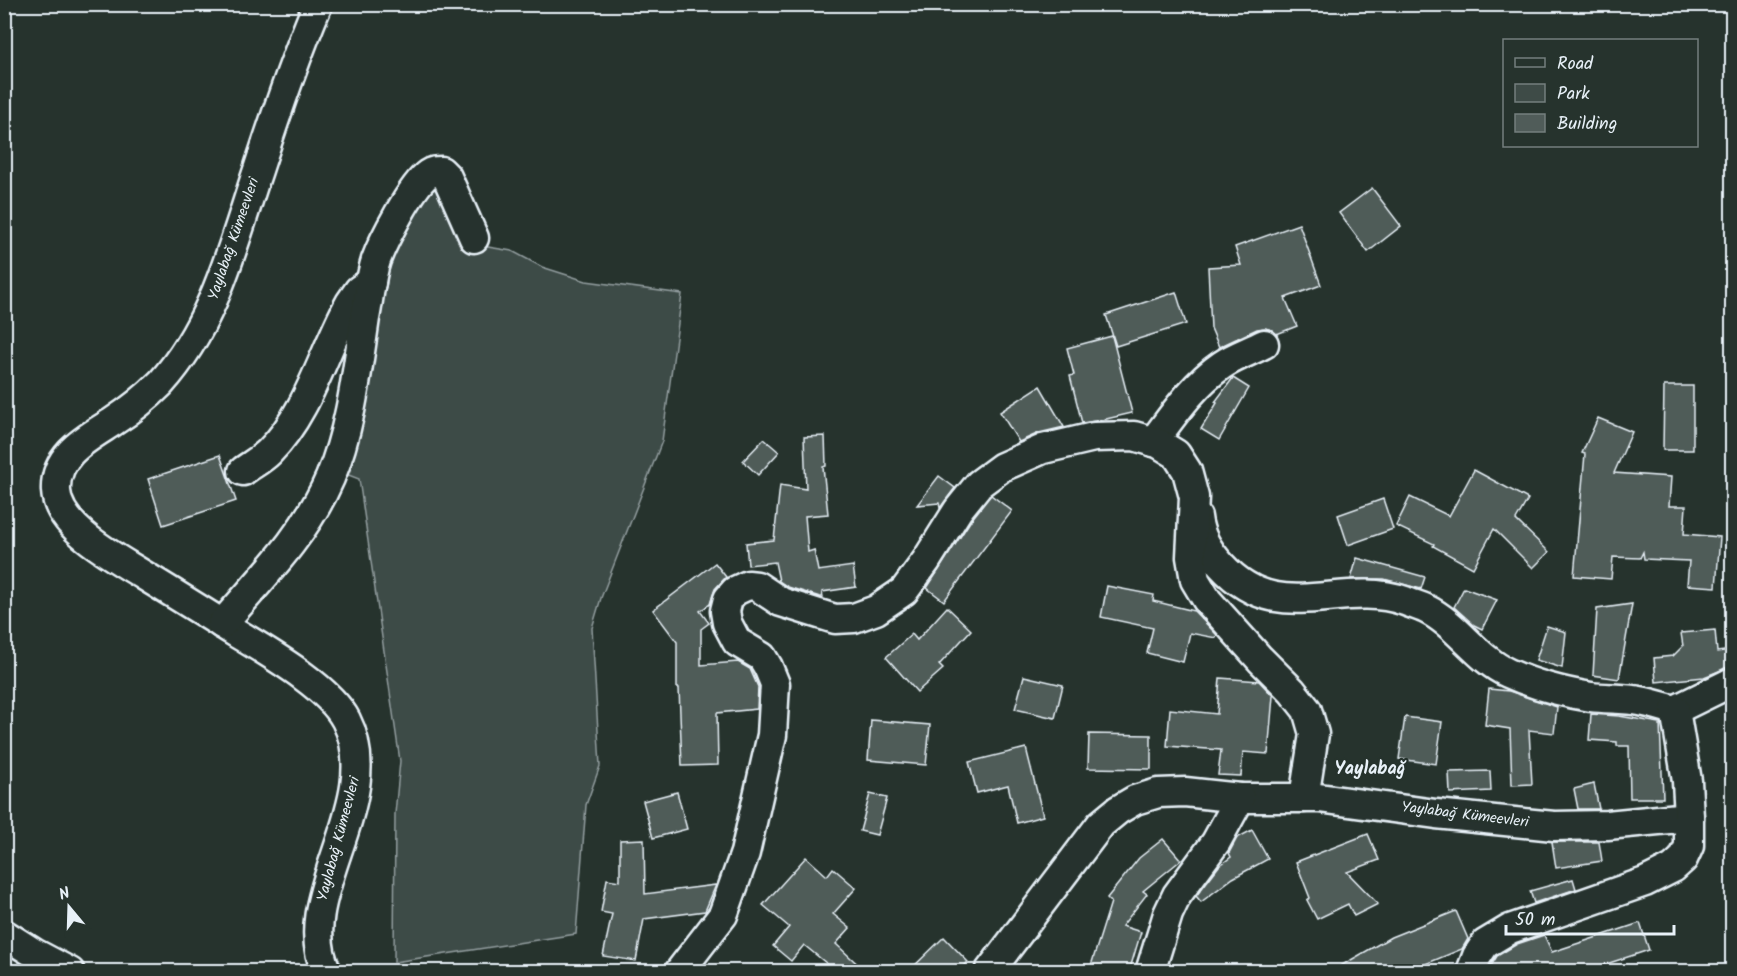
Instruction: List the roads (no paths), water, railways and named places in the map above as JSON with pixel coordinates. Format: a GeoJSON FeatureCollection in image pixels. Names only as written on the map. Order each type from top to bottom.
{"type":"FeatureCollection","features":[{"type":"Feature","properties":{"kind":"street","name":"Yaylabağ Kümeevleri"},"geometry":{"type":"LineString","coordinates":[[318,4],[257,171],[231,255],[207,314],[184,355],[159,385],[134,407],[88,436],[70,451],[59,470],[56,492],[63,512],[77,530],[109,553],[276,658],[330,699],[346,719],[356,748],[357,772],[351,805],[322,900],[317,934],[321,960],[327,972]]}},
{"type":"Feature","properties":{"kind":"street"},"geometry":{"type":"LineString","coordinates":[[222,624],[283,554],[301,529],[329,481],[337,461],[353,395],[376,260],[412,193],[426,175],[432,171],[441,171],[447,177],[474,238]]}},
{"type":"Feature","properties":{"kind":"street"},"geometry":{"type":"LineString","coordinates":[[243,471],[267,454],[284,436],[299,410],[350,303],[359,290],[371,282]]}},
{"type":"Feature","properties":{"kind":"street"},"geometry":{"type":"LineString","coordinates":[[1153,442],[1178,408],[1205,379],[1223,364],[1264,344]]}},
{"type":"Feature","properties":{"kind":"street"},"geometry":{"type":"LineString","coordinates":[[679,972],[723,915],[745,854],[772,735],[774,684],[762,657],[737,642],[727,624],[725,611],[728,599],[735,591],[748,585],[757,586],[781,602],[835,619],[854,618],[876,610],[904,591],[958,510],[979,484],[1002,467],[1043,449],[1094,437],[1134,436],[1153,442],[1176,454],[1187,471],[1194,497],[1198,528],[1210,552],[1230,575],[1251,589],[1276,598],[1299,600],[1374,595],[1401,600],[1427,609],[1505,672],[1537,686],[1591,697],[1641,701],[1676,710],[1732,682]]}},
{"type":"Feature","properties":{"kind":"street"},"geometry":{"type":"LineString","coordinates":[[1194,497],[1191,557],[1195,580],[1207,600],[1260,659],[1292,690],[1307,710],[1314,734],[1304,798]]}},
{"type":"Feature","properties":{"kind":"street"},"geometry":{"type":"LineString","coordinates":[[1468,971],[1485,944],[1510,929],[1645,882],[1673,868],[1683,860],[1689,846],[1689,817],[1687,781],[1676,710]]}},
{"type":"Feature","properties":{"kind":"street","name":"Yaylabağ Kümeevleri"},"geometry":{"type":"LineString","coordinates":[[989,972],[1101,825],[1118,810],[1135,800],[1158,793],[1185,792],[1240,798],[1353,801],[1436,814],[1554,826],[1607,825],[1689,817]]}},
{"type":"Feature","properties":{"kind":"street"},"geometry":{"type":"LineString","coordinates":[[1150,972],[1168,914],[1177,895],[1216,842],[1240,798]]}},
{"type":"Feature","properties":{"kind":"street"},"geometry":{"type":"LineString","coordinates":[[4,934],[70,972]]}},
{"type":"Feature","properties":{"kind":"district","name":"Yaylabağ"},"geometry":{"type":"Point","coordinates":[1370,769]}}]}
